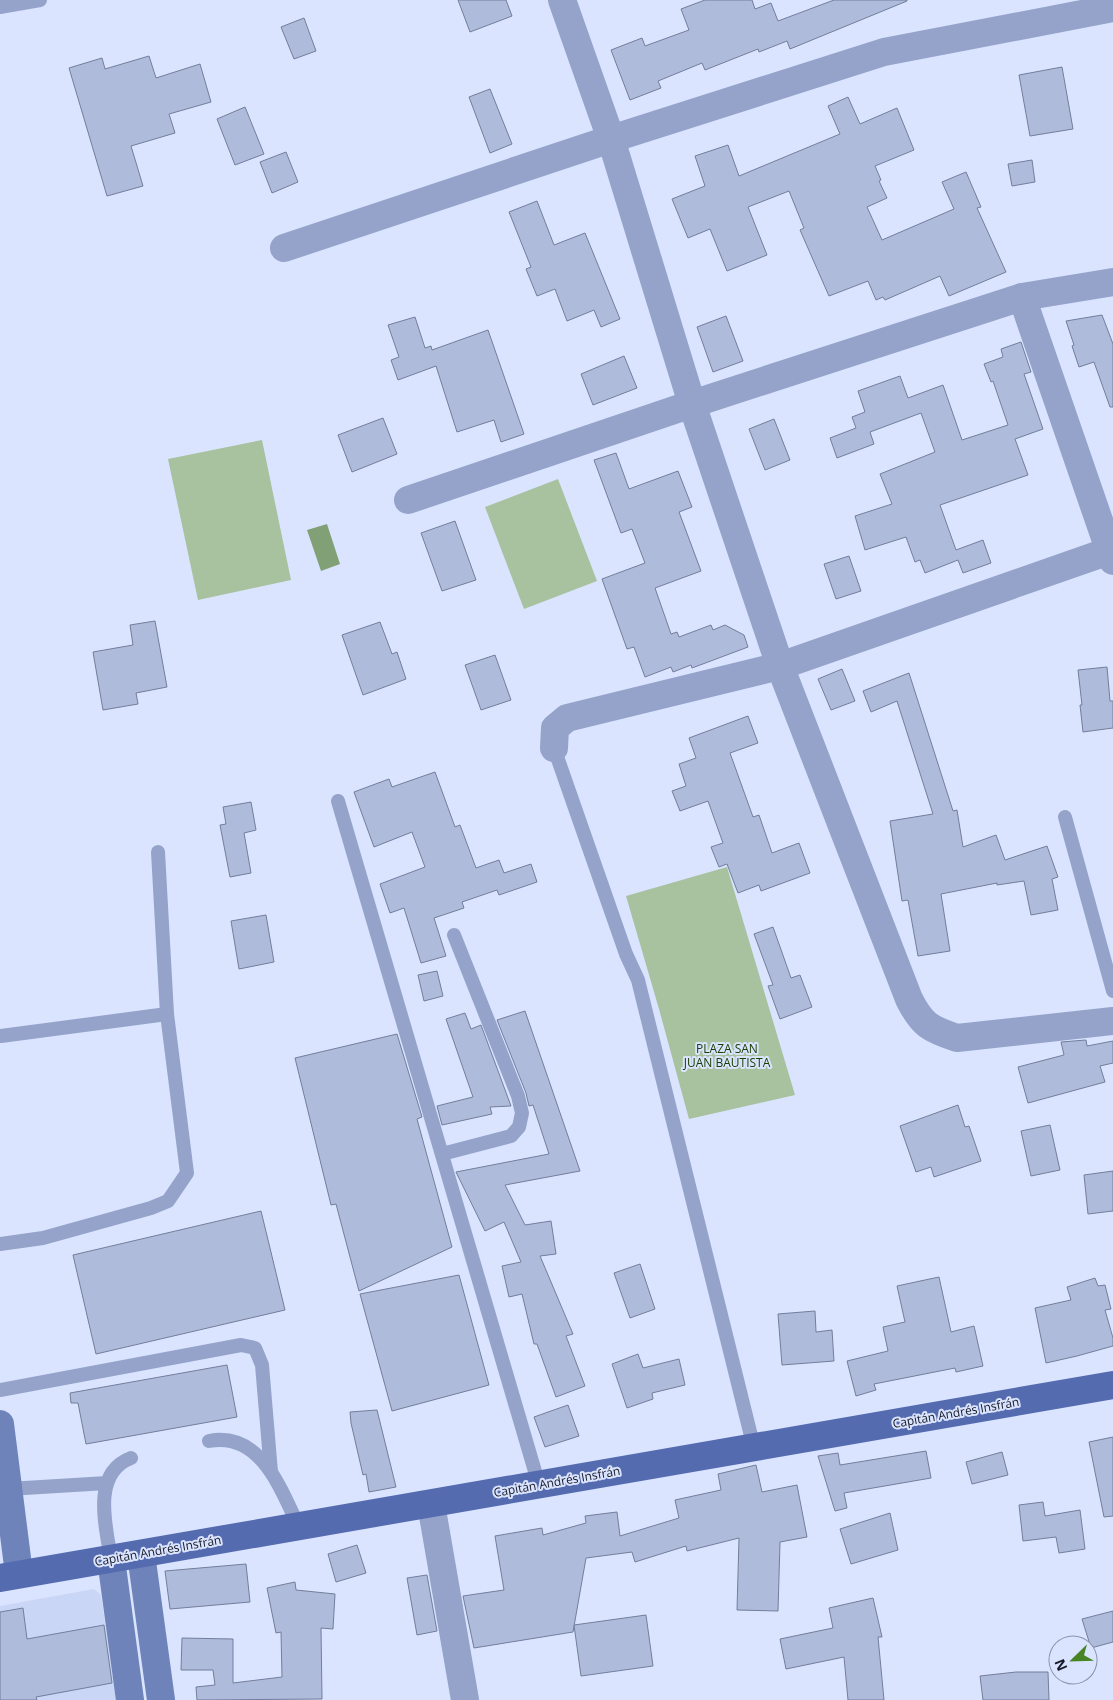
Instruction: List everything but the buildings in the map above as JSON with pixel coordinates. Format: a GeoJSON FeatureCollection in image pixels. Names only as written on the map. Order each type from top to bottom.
{"type":"FeatureCollection","features":[{"type":"Feature","properties":{"kind":"main road","name":"Capitán Andrés Insfrán"},"geometry":{"type":"LineString","coordinates":[[10,1576],[1113,1385]]}},
{"type":"Feature","properties":{"kind":"main road"},"geometry":{"type":"LineString","coordinates":[[0,1424],[8,1489],[10,1576]]}},
{"type":"Feature","properties":{"kind":"main road"},"geometry":{"type":"LineString","coordinates":[[141,1554],[161,1700]]}},
{"type":"Feature","properties":{"kind":"main road"},"geometry":{"type":"LineString","coordinates":[[111,1560],[130,1700]]}},
{"type":"Feature","properties":{"kind":"street"},"geometry":{"type":"LineString","coordinates":[[562,0],[611,139],[692,404],[780,666],[909,999],[917,1015],[934,1030],[957,1038],[1113,1021]]}},
{"type":"Feature","properties":{"kind":"street"},"geometry":{"type":"LineString","coordinates":[[284,248],[611,139],[884,52],[1113,8]]}},
{"type":"Feature","properties":{"kind":"street"},"geometry":{"type":"LineString","coordinates":[[408,500],[692,404],[1022,297],[1113,282]]}},
{"type":"Feature","properties":{"kind":"street"},"geometry":{"type":"LineString","coordinates":[[554,748],[555,728],[567,718],[780,666],[1111,556],[1022,297]]}},
{"type":"Feature","properties":{"kind":"street"},"geometry":{"type":"LineString","coordinates":[[431,1504],[465,1700]]}},
{"type":"Feature","properties":{"kind":"lane"},"geometry":{"type":"LineString","coordinates":[[0,7],[40,0]]}},
{"type":"Feature","properties":{"kind":"lane"},"geometry":{"type":"LineString","coordinates":[[554,748],[626,954],[638,980],[754,1448]]}},
{"type":"Feature","properties":{"kind":"lane"},"geometry":{"type":"LineString","coordinates":[[338,801],[539,1485]]}},
{"type":"Feature","properties":{"kind":"lane"},"geometry":{"type":"LineString","coordinates":[[1066,817],[1113,991]]}},
{"type":"Feature","properties":{"kind":"lane"},"geometry":{"type":"LineString","coordinates":[[0,1244],[43,1238],[151,1208],[168,1200],[177,1190],[186,1173],[167,1014],[158,852]]}},
{"type":"Feature","properties":{"kind":"lane"},"geometry":{"type":"LineString","coordinates":[[442,1154],[511,1136],[519,1127],[522,1113],[518,1096],[454,935]]}},
{"type":"Feature","properties":{"kind":"lane"},"geometry":{"type":"LineString","coordinates":[[2,1036],[167,1014]]}},
{"type":"Feature","properties":{"kind":"lane"},"geometry":{"type":"LineString","coordinates":[[0,1390],[241,1345],[256,1348],[262,1365],[271,1472]]}},
{"type":"Feature","properties":{"kind":"lane"},"geometry":{"type":"LineString","coordinates":[[209,1441],[217,1439],[239,1443],[254,1452],[271,1472],[299,1527]]}},
{"type":"Feature","properties":{"kind":"lane"},"geometry":{"type":"LineString","coordinates":[[111,1560],[104,1498],[107,1483],[113,1470],[131,1458]]}},
{"type":"Feature","properties":{"kind":"lane"},"geometry":{"type":"LineString","coordinates":[[8,1489],[107,1483]]}},
{"type":"Feature","properties":{"kind":"shaded area"},"geometry":{"type":"Polygon","coordinates":[[[327,524],[340,564],[321,571],[307,530],[327,524]]]}},
{"type":"Feature","properties":{"kind":"shaded area"},"geometry":{"type":"Polygon","coordinates":[[[94,1589],[101,1595],[116,1700],[0,1700],[0,1606],[94,1589]]]}},
{"type":"Feature","properties":{"kind":"green space"},"geometry":{"type":"Polygon","coordinates":[[[262,440],[291,580],[198,600],[168,459],[262,440]]]}},
{"type":"Feature","properties":{"kind":"green space"},"geometry":{"type":"Polygon","coordinates":[[[558,479],[597,581],[524,609],[485,507],[558,479]]]}},
{"type":"Feature","properties":{"kind":"green space","name":"PLAZA SAN JUAN BAUTISTA"},"geometry":{"type":"Polygon","coordinates":[[[727,867],[795,1095],[689,1119],[626,896],[727,867]]]}}]}
